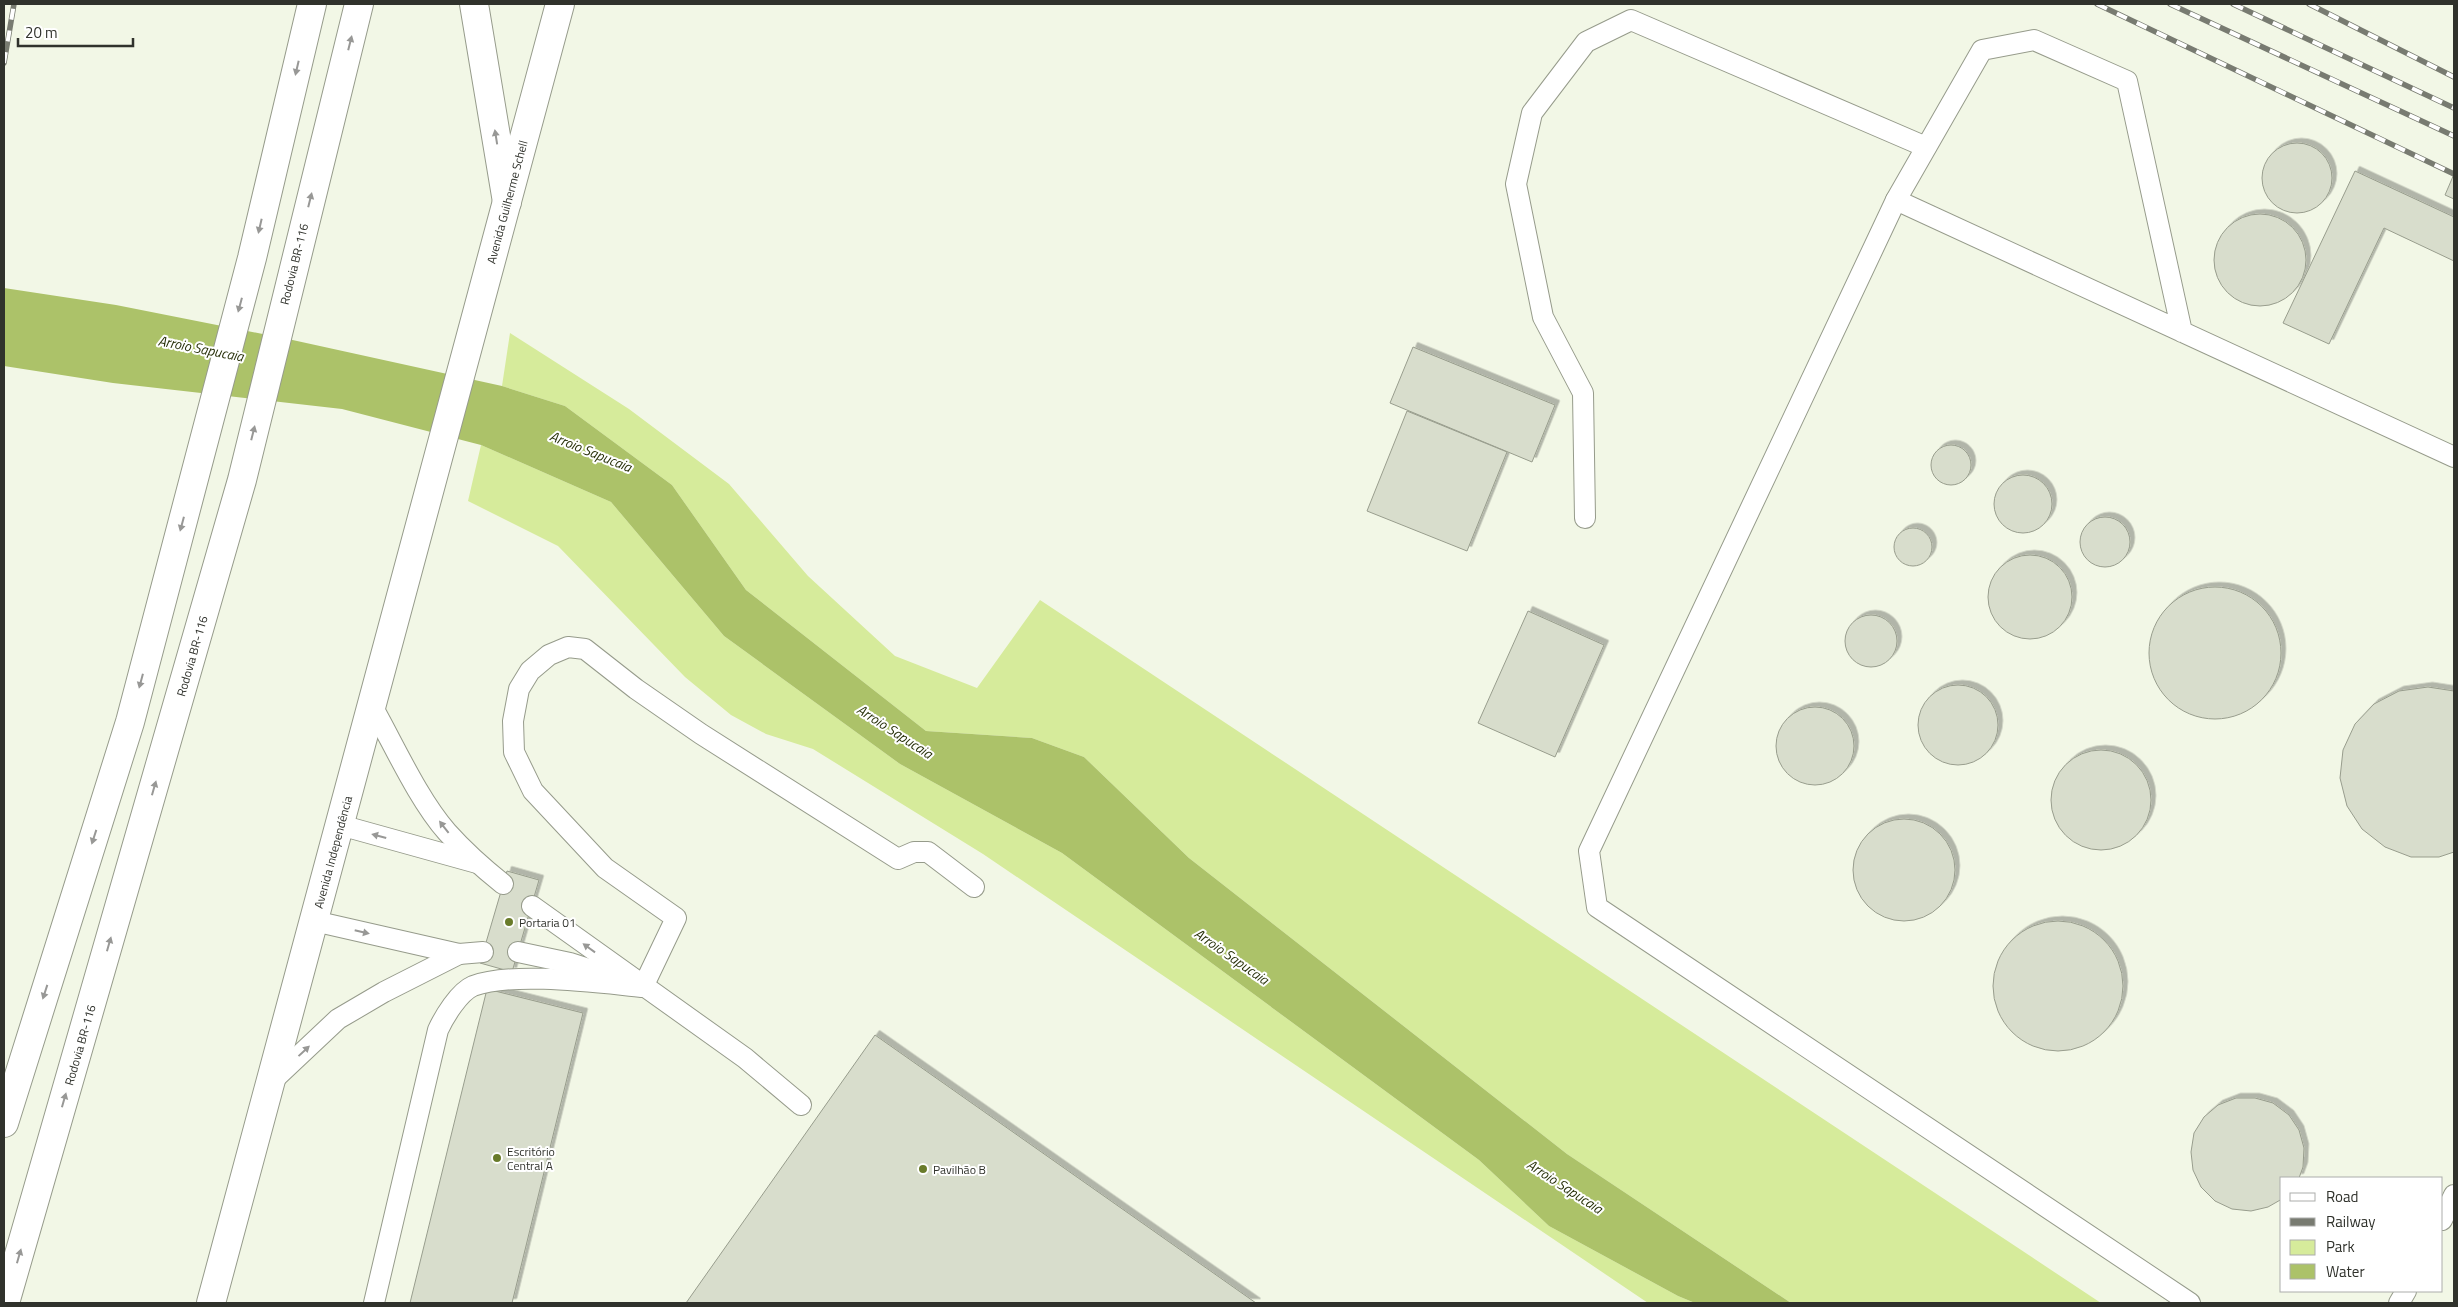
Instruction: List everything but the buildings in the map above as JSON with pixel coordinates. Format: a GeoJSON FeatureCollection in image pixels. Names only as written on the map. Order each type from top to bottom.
{"type":"FeatureCollection","features":[{"type":"Feature","properties":{"kind":"main road"},"geometry":{"type":"LineString","coordinates":[[4,1123],[130,722],[252,258],[312,4]]}},
{"type":"Feature","properties":{"kind":"main road","name":"Rodovia BR-116"},"geometry":{"type":"LineString","coordinates":[[5,1303],[242,480],[359,4]]}},
{"type":"Feature","properties":{"kind":"main road"},"geometry":{"type":"LineString","coordinates":[[474,4],[507,202]]}},
{"type":"Feature","properties":{"kind":"main road","name":"Avenida Guilherme Schell"},"geometry":{"type":"LineString","coordinates":[[453,400],[560,4]]}},
{"type":"Feature","properties":{"kind":"main road","name":"Avenida Independência"},"geometry":{"type":"LineString","coordinates":[[211,1303],[453,400]]}},
{"type":"Feature","properties":{"kind":"lane"},"geometry":{"type":"LineString","coordinates":[[1586,518],[1583,393],[1542,317],[1516,184],[1532,113],[1586,42],[1631,20],[1926,147]]}},
{"type":"Feature","properties":{"kind":"lane"},"geometry":{"type":"LineString","coordinates":[[2182,332],[2127,81],[2034,40],[1982,50],[1896,200],[1588,851],[1597,907],[2190,1303]]}},
{"type":"Feature","properties":{"kind":"lane"},"geometry":{"type":"LineString","coordinates":[[1896,200],[2454,457]]}},
{"type":"Feature","properties":{"kind":"lane"},"geometry":{"type":"LineString","coordinates":[[643,987],[676,918],[605,868],[533,791],[514,752],[512,721],[519,689],[530,671],[549,655],[568,647],[585,650],[636,689],[701,734],[898,859],[914,852],[928,852],[974,887]]}},
{"type":"Feature","properties":{"kind":"lane"},"geometry":{"type":"LineString","coordinates":[[372,706],[430,808],[446,831],[477,863],[503,884]]}},
{"type":"Feature","properties":{"kind":"lane"},"geometry":{"type":"LineString","coordinates":[[340,825],[477,863]]}},
{"type":"Feature","properties":{"kind":"lane"},"geometry":{"type":"LineString","coordinates":[[532,906],[643,987],[746,1058],[801,1105]]}},
{"type":"Feature","properties":{"kind":"lane"},"geometry":{"type":"LineString","coordinates":[[314,921],[459,954],[483,952]]}},
{"type":"Feature","properties":{"kind":"lane"},"geometry":{"type":"LineString","coordinates":[[518,952],[570,963],[643,987]]}},
{"type":"Feature","properties":{"kind":"lane"},"geometry":{"type":"LineString","coordinates":[[269,1084],[338,1020],[384,992],[459,954]]}},
{"type":"Feature","properties":{"kind":"lane"},"geometry":{"type":"LineString","coordinates":[[374,1303],[438,1030],[445,1014],[472,986],[506,980],[571,981],[643,987]]}},
{"type":"Feature","properties":{"kind":"lane"},"geometry":{"type":"LineString","coordinates":[[2443,1218],[2454,1195]]}},
{"type":"Feature","properties":{"kind":"lane"},"geometry":{"type":"LineString","coordinates":[[2399,1303],[2405,1292]]}},
{"type":"Feature","properties":{"kind":"green space"},"geometry":{"type":"Polygon","coordinates":[[[510,333],[629,409],[729,484],[808,576],[895,656],[977,688],[1040,600],[2101,1303],[1791,1303],[1567,1154],[1189,858],[1084,757],[1032,738],[926,731],[746,590],[672,485],[565,406],[502,386],[510,333]]]}},
{"type":"Feature","properties":{"kind":"green space"},"geometry":{"type":"Polygon","coordinates":[[[481,445],[611,502],[724,636],[900,764],[1062,853],[1479,1160],[1549,1226],[1678,1296],[1695,1303],[1648,1303],[983,854],[813,749],[766,734],[731,715],[685,677],[558,546],[468,501],[481,445]]]}},
{"type":"Feature","properties":{"kind":"water","name":"Arroio Sapucaia"},"geometry":{"type":"Polygon","coordinates":[[[4,288],[116,305],[288,339],[502,386],[565,406],[672,485],[746,590],[926,731],[1032,738],[1084,757],[1189,858],[1567,1154],[1791,1303],[1695,1303],[1678,1296],[1549,1226],[1479,1160],[1062,853],[900,764],[724,636],[611,502],[481,445],[342,409],[113,383],[4,366],[4,288]]]}},
{"type":"Feature","properties":{"kind":"railway"},"geometry":{"type":"LineString","coordinates":[[4,63],[14,4]]}},
{"type":"Feature","properties":{"kind":"railway"},"geometry":{"type":"LineString","coordinates":[[2097,4],[2454,174]]}},
{"type":"Feature","properties":{"kind":"railway"},"geometry":{"type":"LineString","coordinates":[[2170,4],[2454,136]]}},
{"type":"Feature","properties":{"kind":"railway"},"geometry":{"type":"LineString","coordinates":[[2233,4],[2454,108]]}},
{"type":"Feature","properties":{"kind":"railway"},"geometry":{"type":"LineString","coordinates":[[2309,4],[2454,77]]}},
{"type":"Feature","properties":{"kind":"place","name":"Portaria 01"},"geometry":{"type":"Point","coordinates":[509,922]}},
{"type":"Feature","properties":{"kind":"place","name":"Escritório Central A"},"geometry":{"type":"Point","coordinates":[497,1158]}},
{"type":"Feature","properties":{"kind":"place","name":"Pavilhão B"},"geometry":{"type":"Point","coordinates":[923,1169]}}]}
